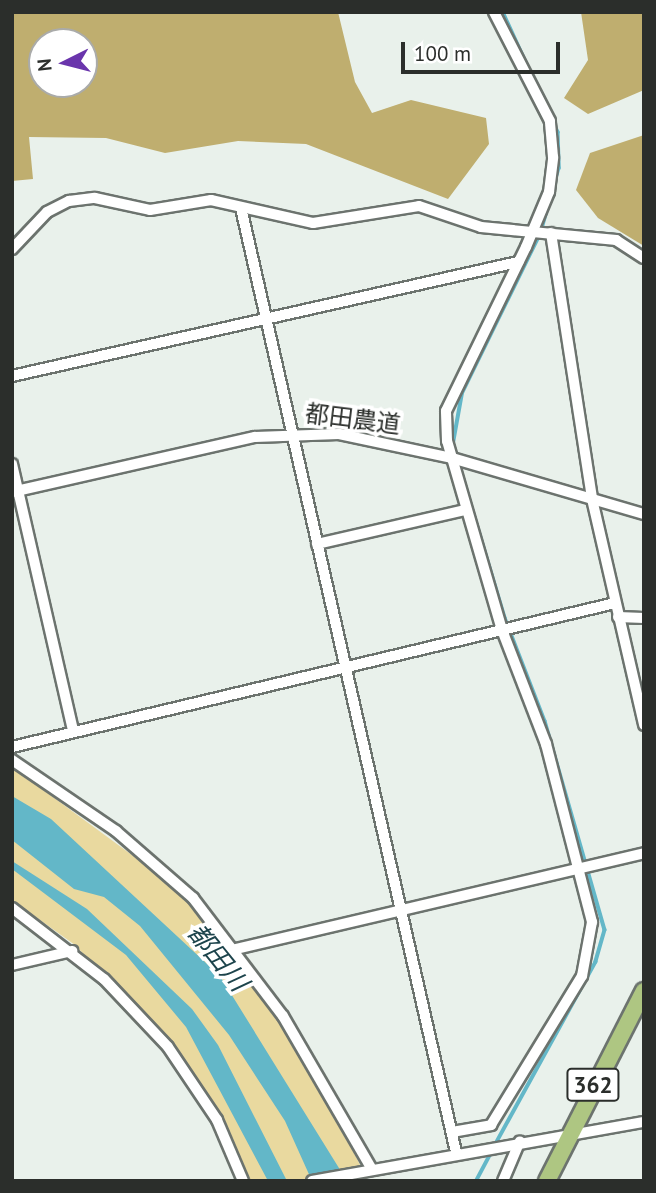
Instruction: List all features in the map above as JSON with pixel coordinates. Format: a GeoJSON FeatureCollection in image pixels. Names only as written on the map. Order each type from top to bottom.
{"type":"FeatureCollection","features":[{"type":"Feature","properties":{"kind":"highway","name":"362"},"geometry":{"type":"LineString","coordinates":[[547,1181],[568,1131],[644,991]]}},
{"type":"Feature","properties":{"kind":"street"},"geometry":{"type":"LineString","coordinates":[[494,12],[550,121],[549,192],[542,232],[593,499],[644,725]]}},
{"type":"Feature","properties":{"kind":"street"},"geometry":{"type":"LineString","coordinates":[[12,249],[47,212],[69,201],[95,198],[149,210],[211,200],[313,223],[419,206],[481,227],[616,240],[644,258]]}},
{"type":"Feature","properties":{"kind":"street"},"geometry":{"type":"LineString","coordinates":[[241,208],[456,1152]]}},
{"type":"Feature","properties":{"kind":"street"},"geometry":{"type":"LineString","coordinates":[[452,1132],[491,1125],[582,976],[592,922],[546,744],[466,510],[452,458],[446,411],[517,262],[542,232]]}},
{"type":"Feature","properties":{"kind":"street"},"geometry":{"type":"LineString","coordinates":[[12,376],[517,262]]}},
{"type":"Feature","properties":{"kind":"street","name":"都田農道"},"geometry":{"type":"LineString","coordinates":[[15,491],[291,433],[339,434],[452,458],[644,514]]}},
{"type":"Feature","properties":{"kind":"street"},"geometry":{"type":"LineString","coordinates":[[12,464],[15,491],[73,731]]}},
{"type":"Feature","properties":{"kind":"street"},"geometry":{"type":"LineString","coordinates":[[317,544],[466,510]]}},
{"type":"Feature","properties":{"kind":"street"},"geometry":{"type":"LineString","coordinates":[[12,747],[615,603]]}},
{"type":"Feature","properties":{"kind":"street"},"geometry":{"type":"LineString","coordinates":[[618,617],[644,618]]}},
{"type":"Feature","properties":{"kind":"street"},"geometry":{"type":"LineString","coordinates":[[12,760],[146,855],[236,949],[367,1169]]}},
{"type":"Feature","properties":{"kind":"street"},"geometry":{"type":"LineString","coordinates":[[236,949],[644,853]]}},
{"type":"Feature","properties":{"kind":"street"},"geometry":{"type":"LineString","coordinates":[[12,908],[72,951],[142,1018],[196,1085],[243,1181]]}},
{"type":"Feature","properties":{"kind":"street"},"geometry":{"type":"LineString","coordinates":[[12,965],[72,951]]}},
{"type":"Feature","properties":{"kind":"street"},"geometry":{"type":"LineString","coordinates":[[312,1181],[568,1131],[644,1122]]}},
{"type":"Feature","properties":{"kind":"street"},"geometry":{"type":"LineString","coordinates":[[503,1181],[520,1141]]}},
{"type":"Feature","properties":{"kind":"shaded area"},"geometry":{"type":"Polygon","coordinates":[[[12,12],[338,12],[355,82],[372,113],[411,100],[486,118],[489,144],[448,199],[306,144],[238,141],[165,153],[106,138],[29,137],[33,179],[12,181],[12,12]]]}},
{"type":"Feature","properties":{"kind":"shaded area"},"geometry":{"type":"Polygon","coordinates":[[[581,12],[644,12],[644,90],[588,114],[564,98],[588,60],[581,12]]]}},
{"type":"Feature","properties":{"kind":"shaded area"},"geometry":{"type":"Polygon","coordinates":[[[644,135],[644,246],[598,218],[576,190],[590,153],[644,135]]]}},
{"type":"Feature","properties":{"kind":"shaded area"},"geometry":{"type":"Polygon","coordinates":[[[12,767],[166,880],[242,962],[315,1075],[368,1181],[249,1181],[177,1053],[75,945],[12,900],[12,767]]]}},
{"type":"Feature","properties":{"kind":"water"},"geometry":{"type":"Polygon","coordinates":[[[12,796],[51,819],[220,976],[347,1181],[312,1181],[285,1121],[229,1035],[140,926],[104,897],[74,889],[12,840],[12,796]]]}},
{"type":"Feature","properties":{"kind":"water"},"geometry":{"type":"Polygon","coordinates":[[[12,861],[87,909],[192,1009],[218,1045],[287,1181],[268,1181],[186,1027],[126,955],[12,869],[12,861]]]}},
{"type":"Feature","properties":{"kind":"waterway"},"geometry":{"type":"LineString","coordinates":[[503,12],[558,132],[559,168],[542,229]]}},
{"type":"Feature","properties":{"kind":"waterway"},"geometry":{"type":"LineString","coordinates":[[453,443],[462,393],[539,236]]}},
{"type":"Feature","properties":{"kind":"waterway"},"geometry":{"type":"LineString","coordinates":[[464,481],[505,618],[545,721],[605,930],[596,962],[496,1144]]}},
{"type":"Feature","properties":{"kind":"waterway"},"geometry":{"type":"LineString","coordinates":[[476,1181],[492,1151]]}},
{"type":"Feature","properties":{"kind":"water label","name":"都田川"},"geometry":{"type":"Point","coordinates":[218,957]}}]}
